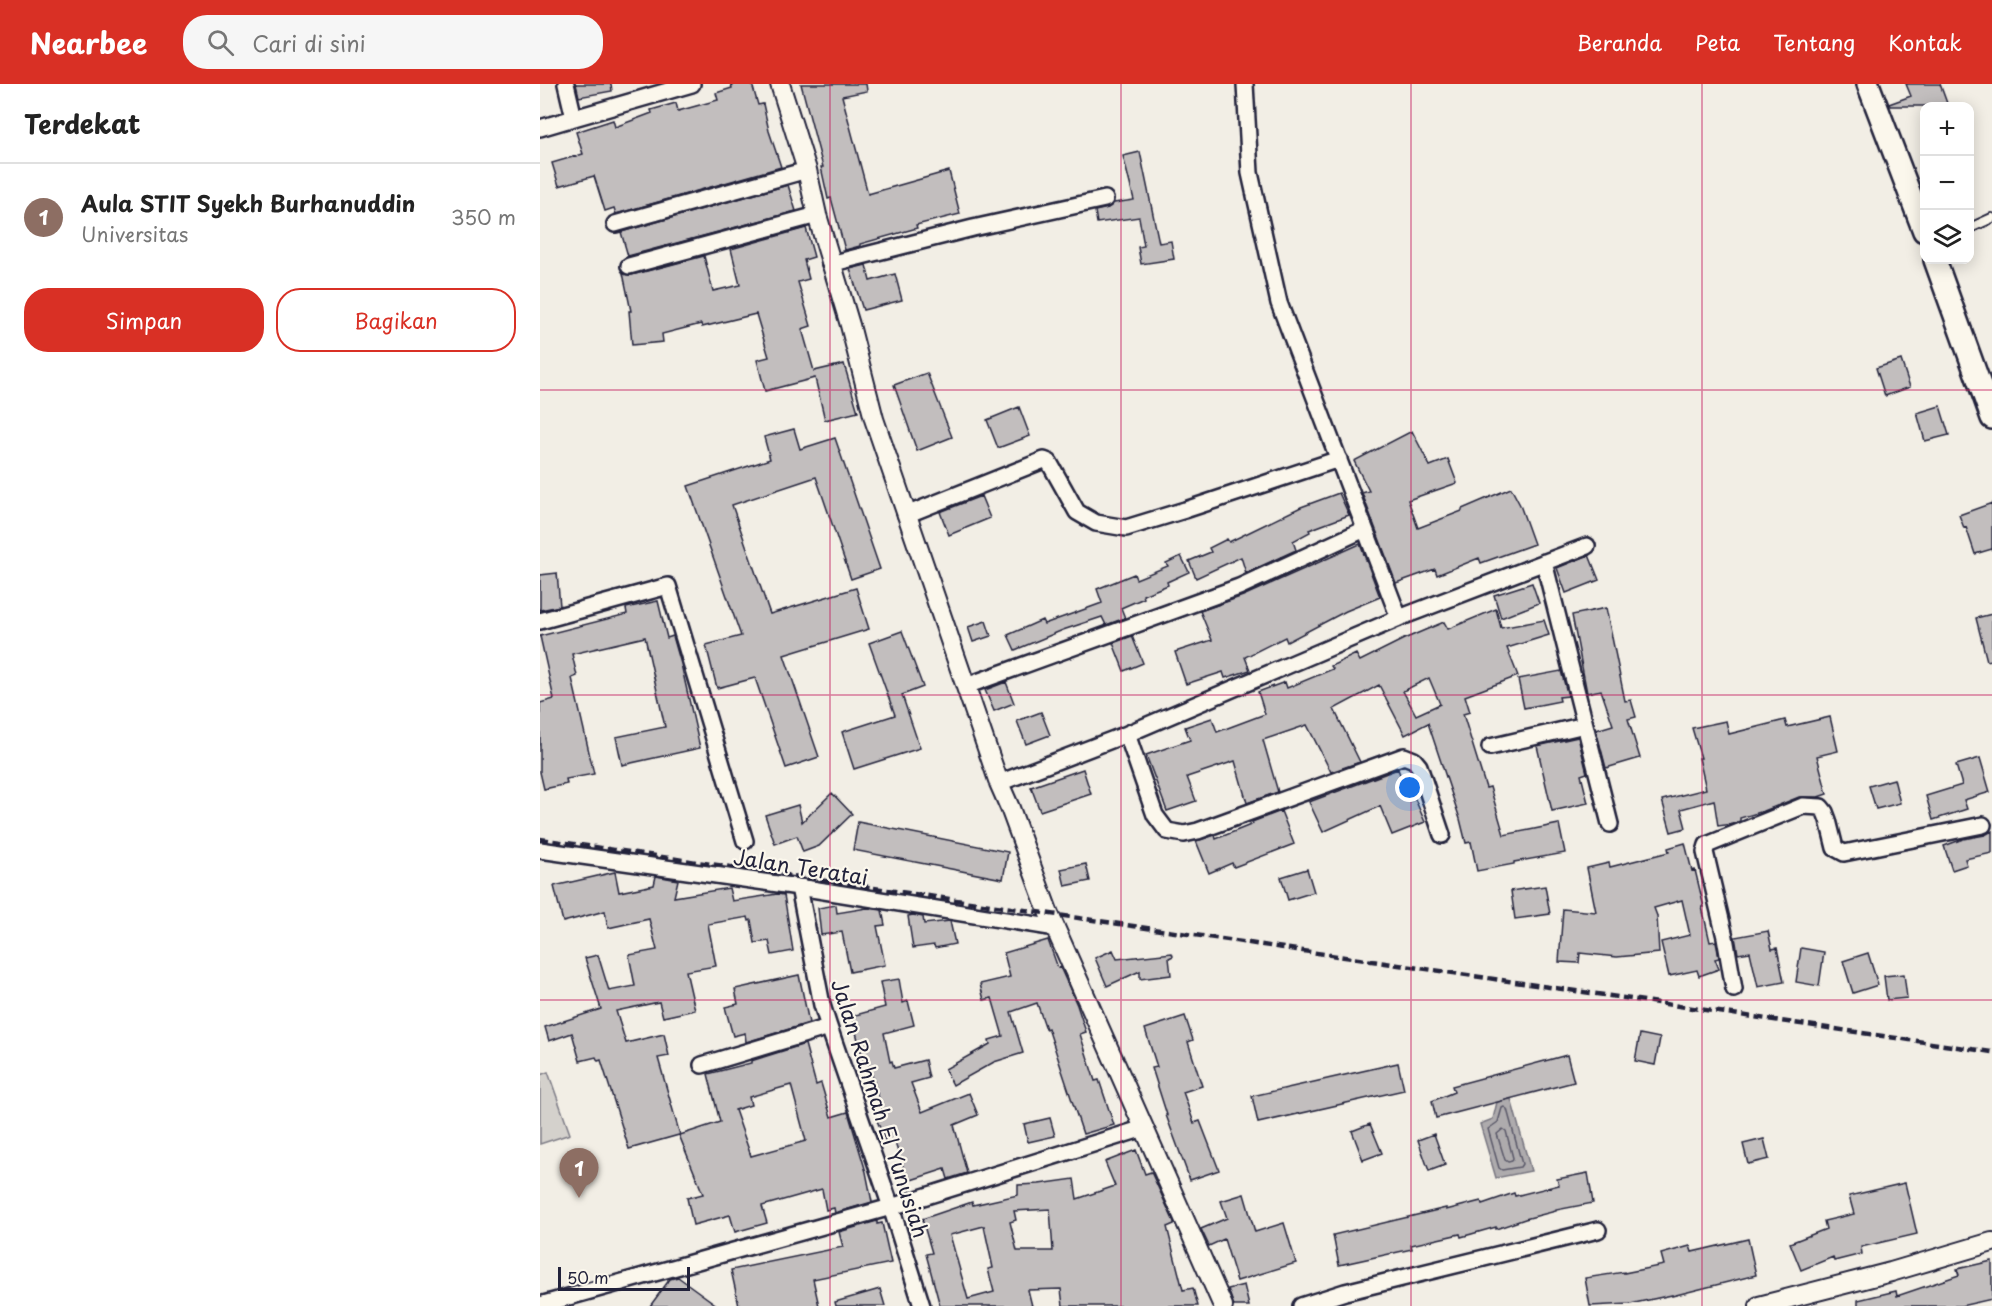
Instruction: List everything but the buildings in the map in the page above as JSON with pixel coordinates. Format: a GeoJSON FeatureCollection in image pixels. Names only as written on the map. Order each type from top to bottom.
{"type":"FeatureCollection","features":[{"type":"Feature","properties":{"kind":"main road"},"geometry":{"type":"LineString","coordinates":[[1868,84],[1920,220]]}},
{"type":"Feature","properties":{"kind":"main road"},"geometry":{"type":"LineString","coordinates":[[1936,264],[1992,418]]}},
{"type":"Feature","properties":{"kind":"street"},"geometry":{"type":"LineString","coordinates":[[566,84],[574,118]]}},
{"type":"Feature","properties":{"kind":"street"},"geometry":{"type":"LineString","coordinates":[[540,128],[692,84]]}},
{"type":"Feature","properties":{"kind":"street"},"geometry":{"type":"LineString","coordinates":[[780,84],[807,170],[817,215],[850,325],[873,419],[999,783],[1056,928],[1223,1306]]}},
{"type":"Feature","properties":{"kind":"street"},"geometry":{"type":"LineString","coordinates":[[1245,84],[1250,173],[1279,303],[1399,618]]}},
{"type":"Feature","properties":{"kind":"street"},"geometry":{"type":"LineString","coordinates":[[615,224],[807,170]]}},
{"type":"Feature","properties":{"kind":"street"},"geometry":{"type":"LineString","coordinates":[[830,264],[973,228],[1105,199]]}},
{"type":"Feature","properties":{"kind":"street"},"geometry":{"type":"LineString","coordinates":[[629,266],[817,215]]}},
{"type":"Feature","properties":{"kind":"street"},"geometry":{"type":"LineString","coordinates":[[906,515],[1044,460],[1049,462],[1055,471],[1077,512],[1096,524],[1126,528],[1339,459]]}},
{"type":"Feature","properties":{"kind":"street"},"geometry":{"type":"LineString","coordinates":[[966,687],[1239,587],[1365,529]]}},
{"type":"Feature","properties":{"kind":"street"},"geometry":{"type":"LineString","coordinates":[[999,783],[1127,734],[1399,618],[1587,546]]}},
{"type":"Feature","properties":{"kind":"street"},"geometry":{"type":"LineString","coordinates":[[1544,562],[1610,824]]}},
{"type":"Feature","properties":{"kind":"street"},"geometry":{"type":"LineString","coordinates":[[540,621],[668,586],[745,841]]}},
{"type":"Feature","properties":{"kind":"street"},"geometry":{"type":"LineString","coordinates":[[1490,747],[1585,725]]}},
{"type":"Feature","properties":{"kind":"street"},"geometry":{"type":"LineString","coordinates":[[1127,734],[1155,815],[1167,831],[1184,834],[1198,831],[1404,756],[1414,760],[1419,766],[1442,835]]}},
{"type":"Feature","properties":{"kind":"street"},"geometry":{"type":"LineString","coordinates":[[1734,989],[1725,937],[1705,852],[1707,845],[1803,806],[1821,807],[1825,812],[1835,848],[1844,853],[1983,825]]}},
{"type":"Feature","properties":{"kind":"street","name":"Jalan Teratai"},"geometry":{"type":"LineString","coordinates":[[540,850],[799,887],[1056,928]]}},
{"type":"Feature","properties":{"kind":"street","name":"Jalan Rahmah El Yunusiah"},"geometry":{"type":"LineString","coordinates":[[799,887],[822,1005],[922,1306]]}},
{"type":"Feature","properties":{"kind":"street"},"geometry":{"type":"LineString","coordinates":[[702,1065],[829,1027]]}},
{"type":"Feature","properties":{"kind":"street"},"geometry":{"type":"LineString","coordinates":[[540,1305],[891,1207],[1144,1128]]}},
{"type":"Feature","properties":{"kind":"street"},"geometry":{"type":"LineString","coordinates":[[1301,1306],[1346,1292],[1598,1230]]}},
{"type":"Feature","properties":{"kind":"street"},"geometry":{"type":"LineString","coordinates":[[1759,1306],[1892,1272],[1992,1242]]}},
{"type":"Feature","properties":{"kind":"lane"},"geometry":{"type":"LineString","coordinates":[[1974,226],[1992,218]]}},
{"type":"Feature","properties":{"kind":"shaded area"},"geometry":{"type":"Polygon","coordinates":[[[548,1072],[570,1134],[540,1144],[540,1075],[548,1072]]]}},
{"type":"Feature","properties":{"kind":"water"},"geometry":{"type":"Polygon","coordinates":[[[1511,1099],[1531,1171],[1496,1178],[1480,1124],[1493,1119],[1497,1102],[1511,1099]]]}},
{"type":"Feature","properties":{"kind":"railway"},"geometry":{"type":"LineString","coordinates":[[540,839],[1992,1052]]}},
{"type":"Feature","properties":{"kind":"place","name":"Aula STIT Syekh Burhanuddin"},"geometry":{"type":"Point","coordinates":[579,1198]}}]}
